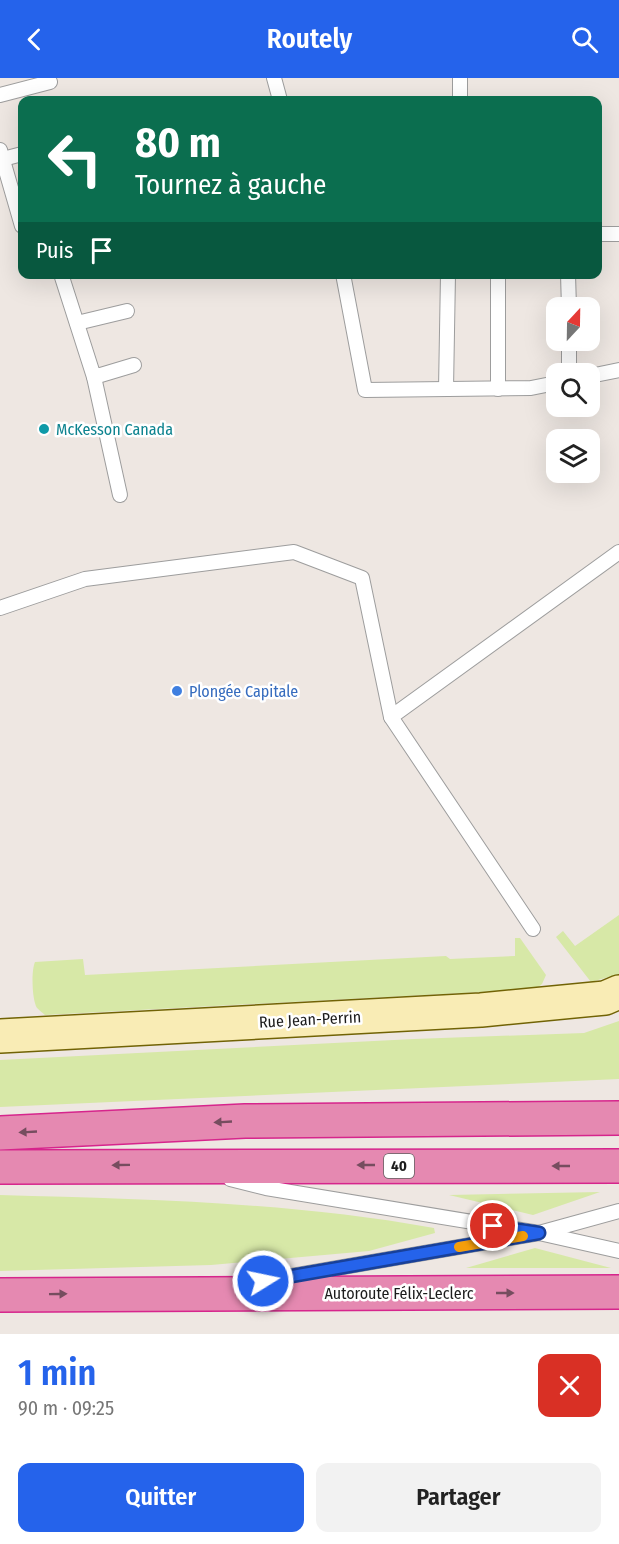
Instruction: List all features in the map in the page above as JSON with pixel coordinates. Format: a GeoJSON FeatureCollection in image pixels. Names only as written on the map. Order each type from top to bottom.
{"type":"FeatureCollection","features":[{"type":"Feature","properties":{"kind":"highway"},"geometry":{"type":"LineString","coordinates":[[0,1133],[281,1120],[619,1100]]}},
{"type":"Feature","properties":{"kind":"highway"},"geometry":{"type":"LineString","coordinates":[[281,1120],[619,1118]]}},
{"type":"Feature","properties":{"kind":"highway","name":"40"},"geometry":{"type":"LineString","coordinates":[[0,1167],[619,1166]]}},
{"type":"Feature","properties":{"kind":"highway","name":"Autoroute Félix-Leclerc"},"geometry":{"type":"LineString","coordinates":[[0,1295],[619,1292]]}},
{"type":"Feature","properties":{"kind":"street","name":"Rue Jean-Perrin"},"geometry":{"type":"LineString","coordinates":[[0,1036],[481,1010],[604,998],[619,993]]}},
{"type":"Feature","properties":{"kind":"lane"},"geometry":{"type":"LineString","coordinates":[[274,78],[279,96]]}},
{"type":"Feature","properties":{"kind":"lane"},"geometry":{"type":"LineString","coordinates":[[460,78],[460,96]]}},
{"type":"Feature","properties":{"kind":"lane"},"geometry":{"type":"LineString","coordinates":[[0,95],[50,82]]}},
{"type":"Feature","properties":{"kind":"lane"},"geometry":{"type":"LineString","coordinates":[[18,154],[1,155],[18,212]]}},
{"type":"Feature","properties":{"kind":"lane"},"geometry":{"type":"LineString","coordinates":[[602,234],[619,234]]}},
{"type":"Feature","properties":{"kind":"lane"},"geometry":{"type":"LineString","coordinates":[[64,279],[94,377],[120,495]]}},
{"type":"Feature","properties":{"kind":"lane"},"geometry":{"type":"LineString","coordinates":[[344,279],[365,390],[498,389],[546,385]]}},
{"type":"Feature","properties":{"kind":"lane"},"geometry":{"type":"LineString","coordinates":[[447,389],[448,279]]}},
{"type":"Feature","properties":{"kind":"lane"},"geometry":{"type":"LineString","coordinates":[[498,279],[498,389]]}},
{"type":"Feature","properties":{"kind":"lane"},"geometry":{"type":"LineString","coordinates":[[568,279],[569,297]]}},
{"type":"Feature","properties":{"kind":"lane"},"geometry":{"type":"LineString","coordinates":[[77,323],[127,311]]}},
{"type":"Feature","properties":{"kind":"lane"},"geometry":{"type":"LineString","coordinates":[[94,377],[134,365]]}},
{"type":"Feature","properties":{"kind":"lane"},"geometry":{"type":"LineString","coordinates":[[600,374],[619,370]]}},
{"type":"Feature","properties":{"kind":"lane"},"geometry":{"type":"LineString","coordinates":[[0,608],[85,579],[294,552],[362,578],[391,717],[533,929]]}},
{"type":"Feature","properties":{"kind":"lane"},"geometry":{"type":"LineString","coordinates":[[391,717],[619,552]]}},
{"type":"Feature","properties":{"kind":"lane"},"geometry":{"type":"LineString","coordinates":[[179,1165],[266,1188],[539,1233],[619,1251]]}},
{"type":"Feature","properties":{"kind":"lane"},"geometry":{"type":"LineString","coordinates":[[198,1293],[539,1233],[619,1211]]}},
{"type":"Feature","properties":{"kind":"green space"},"geometry":{"type":"Polygon","coordinates":[[[619,915],[619,974],[591,982],[556,937],[563,931],[575,946],[619,915]]]}},
{"type":"Feature","properties":{"kind":"green space"},"geometry":{"type":"Polygon","coordinates":[[[515,938],[520,938],[546,975],[542,984],[536,989],[45,1015],[37,1008],[33,992],[35,962],[83,959],[85,975],[446,956],[450,959],[515,956],[515,938]]]}},
{"type":"Feature","properties":{"kind":"green space"},"geometry":{"type":"Polygon","coordinates":[[[619,1021],[619,1079],[0,1107],[0,1060],[414,1039],[584,1033],[619,1021]]]}},
{"type":"Feature","properties":{"kind":"green space"},"geometry":{"type":"Polygon","coordinates":[[[600,1192],[533,1215],[449,1195],[600,1192]]]}},
{"type":"Feature","properties":{"kind":"green space"},"geometry":{"type":"Polygon","coordinates":[[[0,1195],[163,1200],[272,1207],[380,1219],[434,1228],[435,1233],[369,1251],[211,1265],[0,1271],[0,1195]]]}},
{"type":"Feature","properties":{"kind":"green space"},"geometry":{"type":"Polygon","coordinates":[[[535,1248],[611,1268],[466,1268],[535,1248]]]}},
{"type":"Feature","properties":{"kind":"slow traffic"},"geometry":{"type":"LineString","coordinates":[[459,1247],[523,1236]]}},
{"type":"Feature","properties":{"kind":"place","name":"McKesson Canada"},"geometry":{"type":"Point","coordinates":[44,429]}},
{"type":"Feature","properties":{"kind":"place","name":"Plongée Capitale"},"geometry":{"type":"Point","coordinates":[177,691]}},
{"type":"Feature","properties":{"kind":"route"},"geometry":{"type":"LineString","coordinates":[[263,1281],[539,1233],[493,1226]]}}]}
